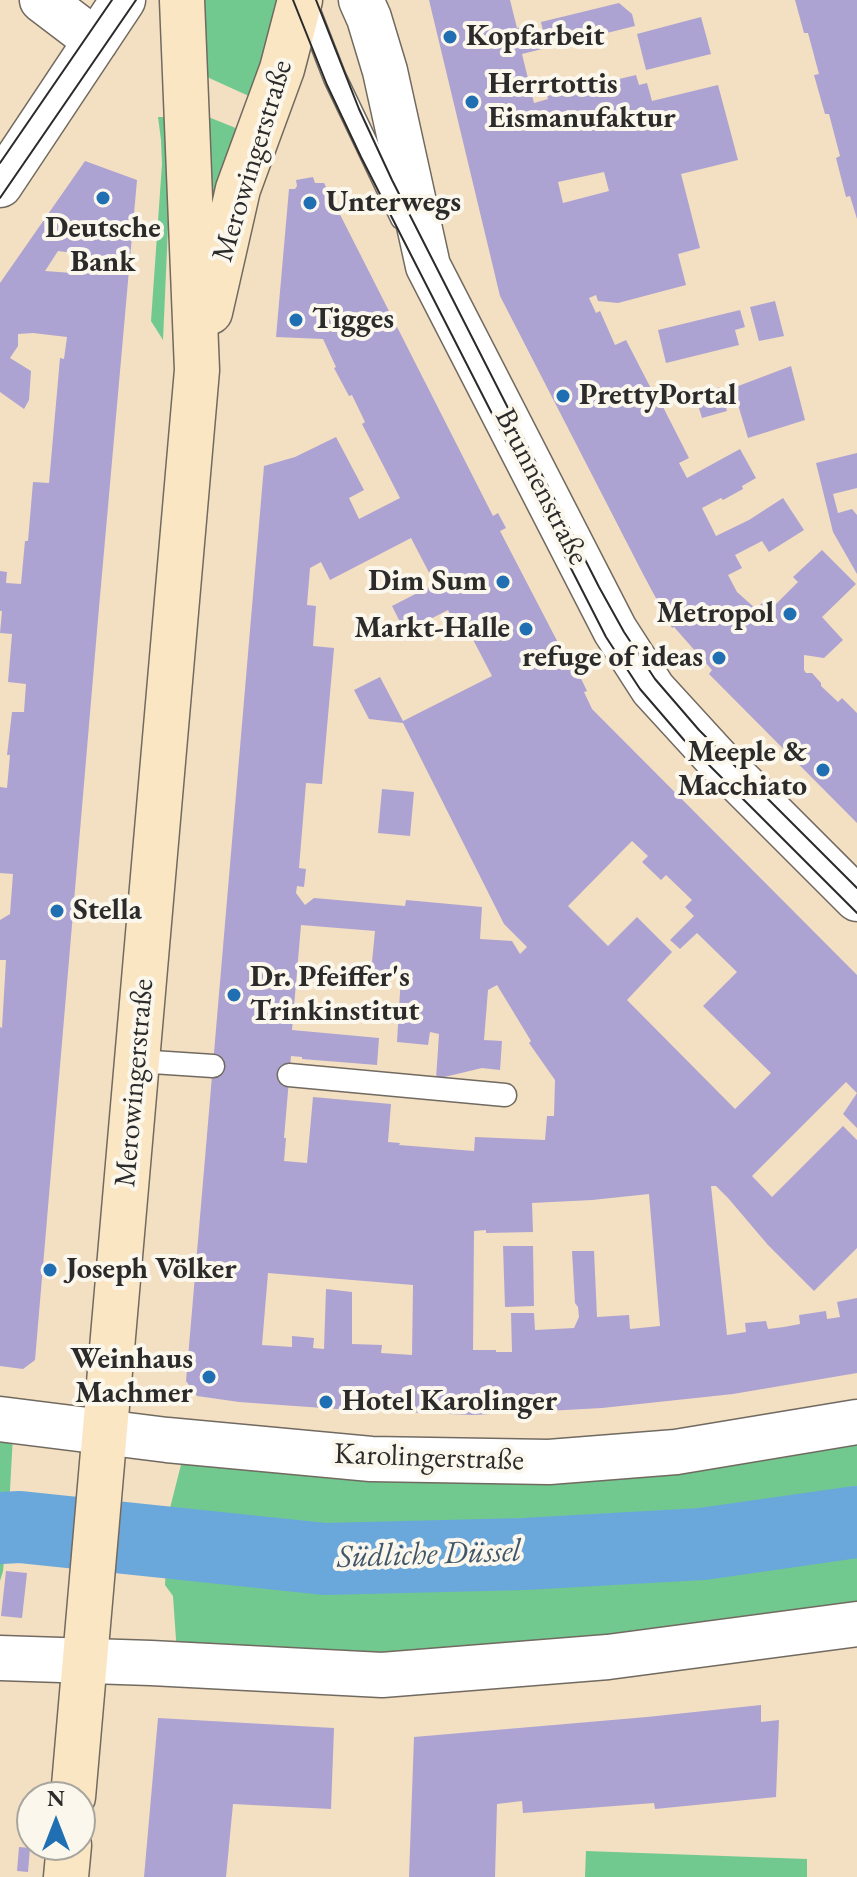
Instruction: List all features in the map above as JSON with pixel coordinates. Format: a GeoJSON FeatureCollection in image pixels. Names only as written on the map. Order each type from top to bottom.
{"type":"FeatureCollection","features":[{"type":"Feature","properties":{"kind":"main road","name":"Merowingerstraße"},"geometry":{"type":"LineString","coordinates":[[74,1781],[197,370],[182,0]]}},
{"type":"Feature","properties":{"kind":"main road","name":"Merowingerstraße"},"geometry":{"type":"LineString","coordinates":[[197,370],[238,189],[282,69],[302,0]]}},
{"type":"Feature","properties":{"kind":"street"},"geometry":{"type":"LineString","coordinates":[[42,0],[96,41]]}},
{"type":"Feature","properties":{"kind":"street"},"geometry":{"type":"LineString","coordinates":[[0,185],[123,0]]}},
{"type":"Feature","properties":{"kind":"street","name":"Brunnenstraße"},"geometry":{"type":"LineString","coordinates":[[361,0],[385,71],[428,266],[615,630],[653,689],[718,760],[857,899]]}},
{"type":"Feature","properties":{"kind":"street","name":"Karolingerstraße"},"geometry":{"type":"LineString","coordinates":[[0,1419],[167,1440],[371,1459],[549,1462],[676,1452],[857,1422]]}},
{"type":"Feature","properties":{"kind":"street"},"geometry":{"type":"LineString","coordinates":[[0,1658],[382,1675],[608,1657],[857,1624]]}},
{"type":"Feature","properties":{"kind":"lane"},"geometry":{"type":"LineString","coordinates":[[302,0],[400,216],[428,266]]}},
{"type":"Feature","properties":{"kind":"lane"},"geometry":{"type":"LineString","coordinates":[[137,1061],[213,1066]]}},
{"type":"Feature","properties":{"kind":"lane"},"geometry":{"type":"LineString","coordinates":[[289,1075],[505,1095]]}},
{"type":"Feature","properties":{"kind":"green space"},"geometry":{"type":"Polygon","coordinates":[[[202,0],[280,0],[251,97],[207,77],[202,0]]]}},
{"type":"Feature","properties":{"kind":"green space"},"geometry":{"type":"Polygon","coordinates":[[[206,116],[238,129],[226,156],[215,202],[206,201],[206,116]]]}},
{"type":"Feature","properties":{"kind":"green space"},"geometry":{"type":"Polygon","coordinates":[[[158,117],[169,117],[163,340],[151,321],[162,164],[158,117]]]}},
{"type":"Feature","properties":{"kind":"green space"},"geometry":{"type":"Polygon","coordinates":[[[857,1430],[857,1610],[826,1617],[358,1656],[177,1654],[173,1596],[165,1585],[169,1512],[184,1453],[857,1430]]]}},
{"type":"Feature","properties":{"kind":"green space"},"geometry":{"type":"Polygon","coordinates":[[[0,1433],[13,1435],[9,1508],[0,1581],[0,1433]]]}},
{"type":"Feature","properties":{"kind":"green space"},"geometry":{"type":"Polygon","coordinates":[[[586,1851],[807,1859],[807,1877],[585,1877],[586,1851]]]}},
{"type":"Feature","properties":{"kind":"building"},"geometry":{"type":"Polygon","coordinates":[[[429,0],[510,0],[517,28],[528,25],[530,34],[543,31],[541,22],[619,3],[632,14],[635,26],[522,54],[534,103],[548,99],[547,96],[636,75],[639,85],[647,83],[652,101],[718,85],[738,160],[681,174],[700,248],[678,254],[686,285],[618,303],[598,301],[596,295],[589,298],[596,313],[600,311],[615,345],[626,340],[662,405],[689,458],[679,463],[687,478],[740,449],[756,478],[742,486],[743,489],[702,508],[716,536],[783,498],[804,530],[769,552],[762,541],[735,555],[742,568],[728,575],[737,592],[756,609],[763,602],[771,609],[798,582],[793,577],[822,550],[856,584],[822,617],[843,640],[824,658],[804,655],[804,670],[812,673],[838,702],[842,698],[857,713],[857,823],[709,674],[712,670],[672,628],[500,296],[429,0]],[[604,172],[558,182],[563,203],[609,191],[604,172]]]}},
{"type":"Feature","properties":{"kind":"building"},"geometry":{"type":"Polygon","coordinates":[[[795,0],[857,0],[857,219],[850,196],[846,197],[829,114],[825,114],[814,75],[819,74],[795,0]]]}},
{"type":"Feature","properties":{"kind":"building"},"geometry":{"type":"Polygon","coordinates":[[[701,17],[711,54],[646,70],[637,34],[701,17]]]}},
{"type":"Feature","properties":{"kind":"building"},"geometry":{"type":"Polygon","coordinates":[[[85,161],[137,180],[35,1360],[23,1369],[0,1366],[0,1027],[6,960],[0,960],[0,920],[10,914],[13,874],[0,873],[0,787],[7,788],[12,712],[24,712],[26,684],[8,682],[12,634],[0,633],[0,571],[7,572],[6,583],[21,584],[33,482],[49,483],[60,358],[64,359],[67,337],[18,334],[18,346],[10,358],[31,371],[29,400],[24,409],[0,392],[0,283],[85,161]],[[58,251],[45,271],[86,274],[88,255],[58,251]]]}},
{"type":"Feature","properties":{"kind":"building"},"geometry":{"type":"Polygon","coordinates":[[[313,177],[315,183],[324,183],[493,516],[498,513],[506,528],[500,531],[567,660],[571,658],[592,709],[857,975],[857,1093],[846,1082],[752,1176],[772,1197],[843,1126],[857,1140],[857,1248],[814,1291],[768,1245],[728,1198],[716,1186],[711,1186],[727,1335],[746,1332],[745,1323],[766,1321],[768,1329],[800,1324],[799,1315],[826,1311],[827,1319],[840,1317],[837,1302],[857,1298],[857,1373],[733,1394],[602,1408],[473,1415],[239,1402],[197,1396],[186,1381],[264,466],[295,457],[336,437],[364,490],[349,498],[359,519],[400,498],[362,424],[365,422],[352,395],[349,396],[334,368],[323,339],[276,337],[289,189],[295,189],[296,180],[313,177]],[[411,538],[330,580],[321,562],[310,568],[307,605],[316,606],[313,646],[334,648],[322,784],[306,783],[299,868],[306,869],[304,887],[297,886],[296,893],[305,905],[314,898],[405,906],[406,900],[482,907],[480,939],[512,941],[520,954],[527,947],[504,924],[403,723],[369,719],[354,690],[380,677],[403,721],[492,676],[467,628],[459,632],[448,610],[405,632],[392,606],[435,584],[411,538]],[[632,841],[568,906],[608,946],[637,917],[672,952],[627,1000],[735,1109],[771,1073],[703,1006],[737,972],[697,933],[680,949],[670,940],[694,916],[685,907],[692,900],[666,875],[661,880],[642,862],[648,856],[632,841]],[[301,925],[292,1030],[379,1038],[377,1065],[291,1056],[284,1161],[307,1163],[313,1097],[391,1104],[388,1142],[399,1145],[474,1151],[475,1137],[545,1140],[547,1116],[554,1116],[555,1080],[529,1043],[531,1041],[497,985],[488,990],[484,1040],[502,1041],[500,1070],[482,1068],[436,1079],[439,1034],[430,1032],[428,1045],[397,1042],[401,976],[371,972],[375,931],[301,925]],[[649,1194],[532,1203],[533,1232],[474,1231],[473,1350],[512,1352],[511,1313],[534,1313],[535,1330],[574,1328],[579,1317],[575,1303],[572,1251],[594,1251],[597,1317],[629,1315],[630,1329],[660,1326],[649,1194]],[[268,1273],[262,1345],[292,1347],[292,1336],[314,1338],[313,1348],[324,1349],[326,1289],[352,1292],[352,1344],[382,1345],[381,1353],[412,1355],[413,1285],[268,1273]]]}},
{"type":"Feature","properties":{"kind":"building"},"geometry":{"type":"Polygon","coordinates":[[[775,301],[784,336],[759,341],[750,307],[775,301]]]}},
{"type":"Feature","properties":{"kind":"building"},"geometry":{"type":"Polygon","coordinates":[[[740,310],[745,327],[735,330],[739,345],[666,363],[658,330],[740,310]]]}},
{"type":"Feature","properties":{"kind":"building"},"geometry":{"type":"Polygon","coordinates":[[[791,366],[805,420],[748,438],[733,388],[791,366]]]}},
{"type":"Feature","properties":{"kind":"building"},"geometry":{"type":"Polygon","coordinates":[[[720,387],[727,411],[702,418],[695,395],[720,387]]]}},
{"type":"Feature","properties":{"kind":"building"},"geometry":{"type":"Polygon","coordinates":[[[857,453],[857,488],[833,494],[838,513],[852,509],[857,515],[857,574],[833,532],[816,463],[857,453]]]}},
{"type":"Feature","properties":{"kind":"building"},"geometry":{"type":"Polygon","coordinates":[[[382,789],[414,792],[410,836],[378,833],[382,789]]]}},
{"type":"Feature","properties":{"kind":"building"},"geometry":{"type":"Polygon","coordinates":[[[857,1093],[857,1128],[843,1114],[857,1093]]]}},
{"type":"Feature","properties":{"kind":"building"},"geometry":{"type":"Polygon","coordinates":[[[503,1246],[533,1246],[534,1306],[505,1307],[503,1246]]]}},
{"type":"Feature","properties":{"kind":"building"},"geometry":{"type":"Polygon","coordinates":[[[6,1571],[27,1573],[22,1618],[1,1616],[6,1571]]]}},
{"type":"Feature","properties":{"kind":"building"},"geometry":{"type":"Polygon","coordinates":[[[761,1705],[761,1722],[779,1720],[776,1797],[655,1809],[654,1803],[523,1813],[522,1801],[497,1804],[495,1877],[409,1877],[414,1737],[761,1705]]]}},
{"type":"Feature","properties":{"kind":"building"},"geometry":{"type":"Polygon","coordinates":[[[158,1718],[334,1728],[331,1809],[233,1804],[226,1877],[144,1877],[158,1718]]]}},
{"type":"Feature","properties":{"kind":"building"},"geometry":{"type":"Polygon","coordinates":[[[18,1861],[29,1861],[28,1872],[17,1871],[18,1861]]]}},
{"type":"Feature","properties":{"kind":"waterway","name":"Südliche Düssel"},"geometry":{"type":"LineString","coordinates":[[0,1528],[20,1527],[325,1559],[524,1554],[702,1544],[857,1522]]}},
{"type":"Feature","properties":{"kind":"tram line"},"geometry":{"type":"LineString","coordinates":[[0,163],[112,0]]}},
{"type":"Feature","properties":{"kind":"tram line"},"geometry":{"type":"LineString","coordinates":[[0,198],[136,0]]}},
{"type":"Feature","properties":{"kind":"tram line"},"geometry":{"type":"LineString","coordinates":[[293,0],[327,85],[361,157],[606,637],[640,689],[684,740],[857,913]]}},
{"type":"Feature","properties":{"kind":"tram line"},"geometry":{"type":"LineString","coordinates":[[316,0],[359,109],[392,180],[624,632],[655,679],[699,730],[857,888]]}},
{"type":"Feature","properties":{"kind":"place","name":"Kopfarbeit"},"geometry":{"type":"Point","coordinates":[450,37]}},
{"type":"Feature","properties":{"kind":"place","name":"Herrtottis Eismanufaktur"},"geometry":{"type":"Point","coordinates":[472,102]}},
{"type":"Feature","properties":{"kind":"place","name":"Deutsche Bank"},"geometry":{"type":"Point","coordinates":[103,198]}},
{"type":"Feature","properties":{"kind":"place","name":"Unterwegs"},"geometry":{"type":"Point","coordinates":[310,203]}},
{"type":"Feature","properties":{"kind":"place","name":"Tigges"},"geometry":{"type":"Point","coordinates":[296,320]}},
{"type":"Feature","properties":{"kind":"place","name":"PrettyPortal"},"geometry":{"type":"Point","coordinates":[563,396]}},
{"type":"Feature","properties":{"kind":"place","name":"Dim Sum"},"geometry":{"type":"Point","coordinates":[503,582]}},
{"type":"Feature","properties":{"kind":"place","name":"Metropol"},"geometry":{"type":"Point","coordinates":[790,614]}},
{"type":"Feature","properties":{"kind":"place","name":"Markt-Halle"},"geometry":{"type":"Point","coordinates":[526,629]}},
{"type":"Feature","properties":{"kind":"place","name":"refuge of ideas"},"geometry":{"type":"Point","coordinates":[719,658]}},
{"type":"Feature","properties":{"kind":"place","name":"Meeple & Macchiato"},"geometry":{"type":"Point","coordinates":[823,770]}},
{"type":"Feature","properties":{"kind":"place","name":"Stella"},"geometry":{"type":"Point","coordinates":[57,911]}},
{"type":"Feature","properties":{"kind":"place","name":"Dr. Pfeiffer's Trinkinstitut"},"geometry":{"type":"Point","coordinates":[234,995]}},
{"type":"Feature","properties":{"kind":"place","name":"Joseph Völker"},"geometry":{"type":"Point","coordinates":[50,1270]}},
{"type":"Feature","properties":{"kind":"place","name":"Weinhaus Machmer"},"geometry":{"type":"Point","coordinates":[209,1377]}},
{"type":"Feature","properties":{"kind":"place","name":"Hotel Karolinger"},"geometry":{"type":"Point","coordinates":[326,1402]}}]}
